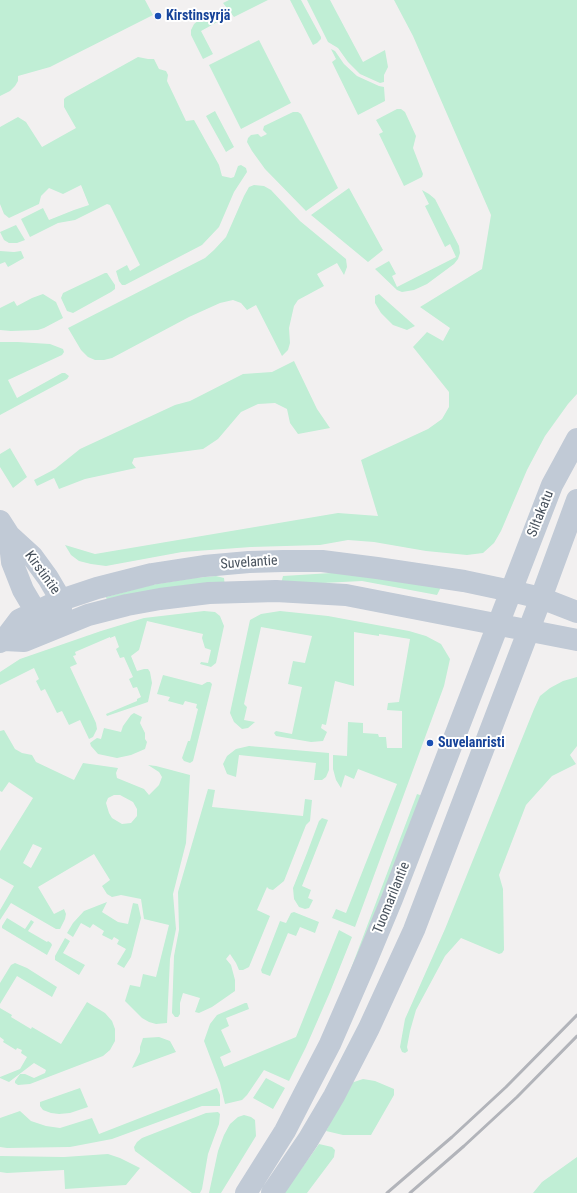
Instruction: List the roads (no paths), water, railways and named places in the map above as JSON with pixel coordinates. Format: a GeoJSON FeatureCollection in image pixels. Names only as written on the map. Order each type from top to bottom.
{"type":"FeatureCollection","features":[{"type":"Feature","properties":{"kind":"street","name":"Siltakatu"},"geometry":{"type":"LineString","coordinates":[[510,591],[552,485],[577,439]]}},
{"type":"Feature","properties":{"kind":"street","name":"Siltakatu"},"geometry":{"type":"LineString","coordinates":[[541,598],[577,500]]}},
{"type":"Feature","properties":{"kind":"street","name":"Kirstintie"},"geometry":{"type":"LineString","coordinates":[[5,528],[36,560],[61,600],[62,626]]}},
{"type":"Feature","properties":{"kind":"street","name":"Kirstintie"},"geometry":{"type":"LineString","coordinates":[[5,528],[12,562],[23,590],[36,612],[62,626]]}},
{"type":"Feature","properties":{"kind":"street","name":"Suvelantie"},"geometry":{"type":"LineString","coordinates":[[2,641],[19,620],[61,600],[97,588],[152,574],[204,566],[284,561],[322,561],[464,581],[541,598],[577,612]]}},
{"type":"Feature","properties":{"kind":"street","name":"Suvelantie"},"geometry":{"type":"LineString","coordinates":[[2,641],[24,641],[88,615],[127,605],[209,593],[276,591],[346,595],[577,640]]}},
{"type":"Feature","properties":{"kind":"street","name":"Tuomarilantie"},"geometry":{"type":"LineString","coordinates":[[246,1193],[285,1131],[330,1044],[368,959],[510,591]]}},
{"type":"Feature","properties":{"kind":"street"},"geometry":{"type":"LineString","coordinates":[[272,1193],[308,1140],[334,1096],[369,1028],[414,930],[541,598]]}},
{"type":"Feature","properties":{"kind":"railway"},"geometry":{"type":"LineString","coordinates":[[387,1193],[452,1137],[506,1087],[577,1015]]}},
{"type":"Feature","properties":{"kind":"railway"},"geometry":{"type":"LineString","coordinates":[[410,1193],[517,1097],[577,1036]]}},
{"type":"Feature","properties":{"kind":"place","name":"Kirstinsyrjä"},"geometry":{"type":"Point","coordinates":[158,16]}},
{"type":"Feature","properties":{"kind":"place","name":"Suvelanristi"},"geometry":{"type":"Point","coordinates":[430,743]}}]}
